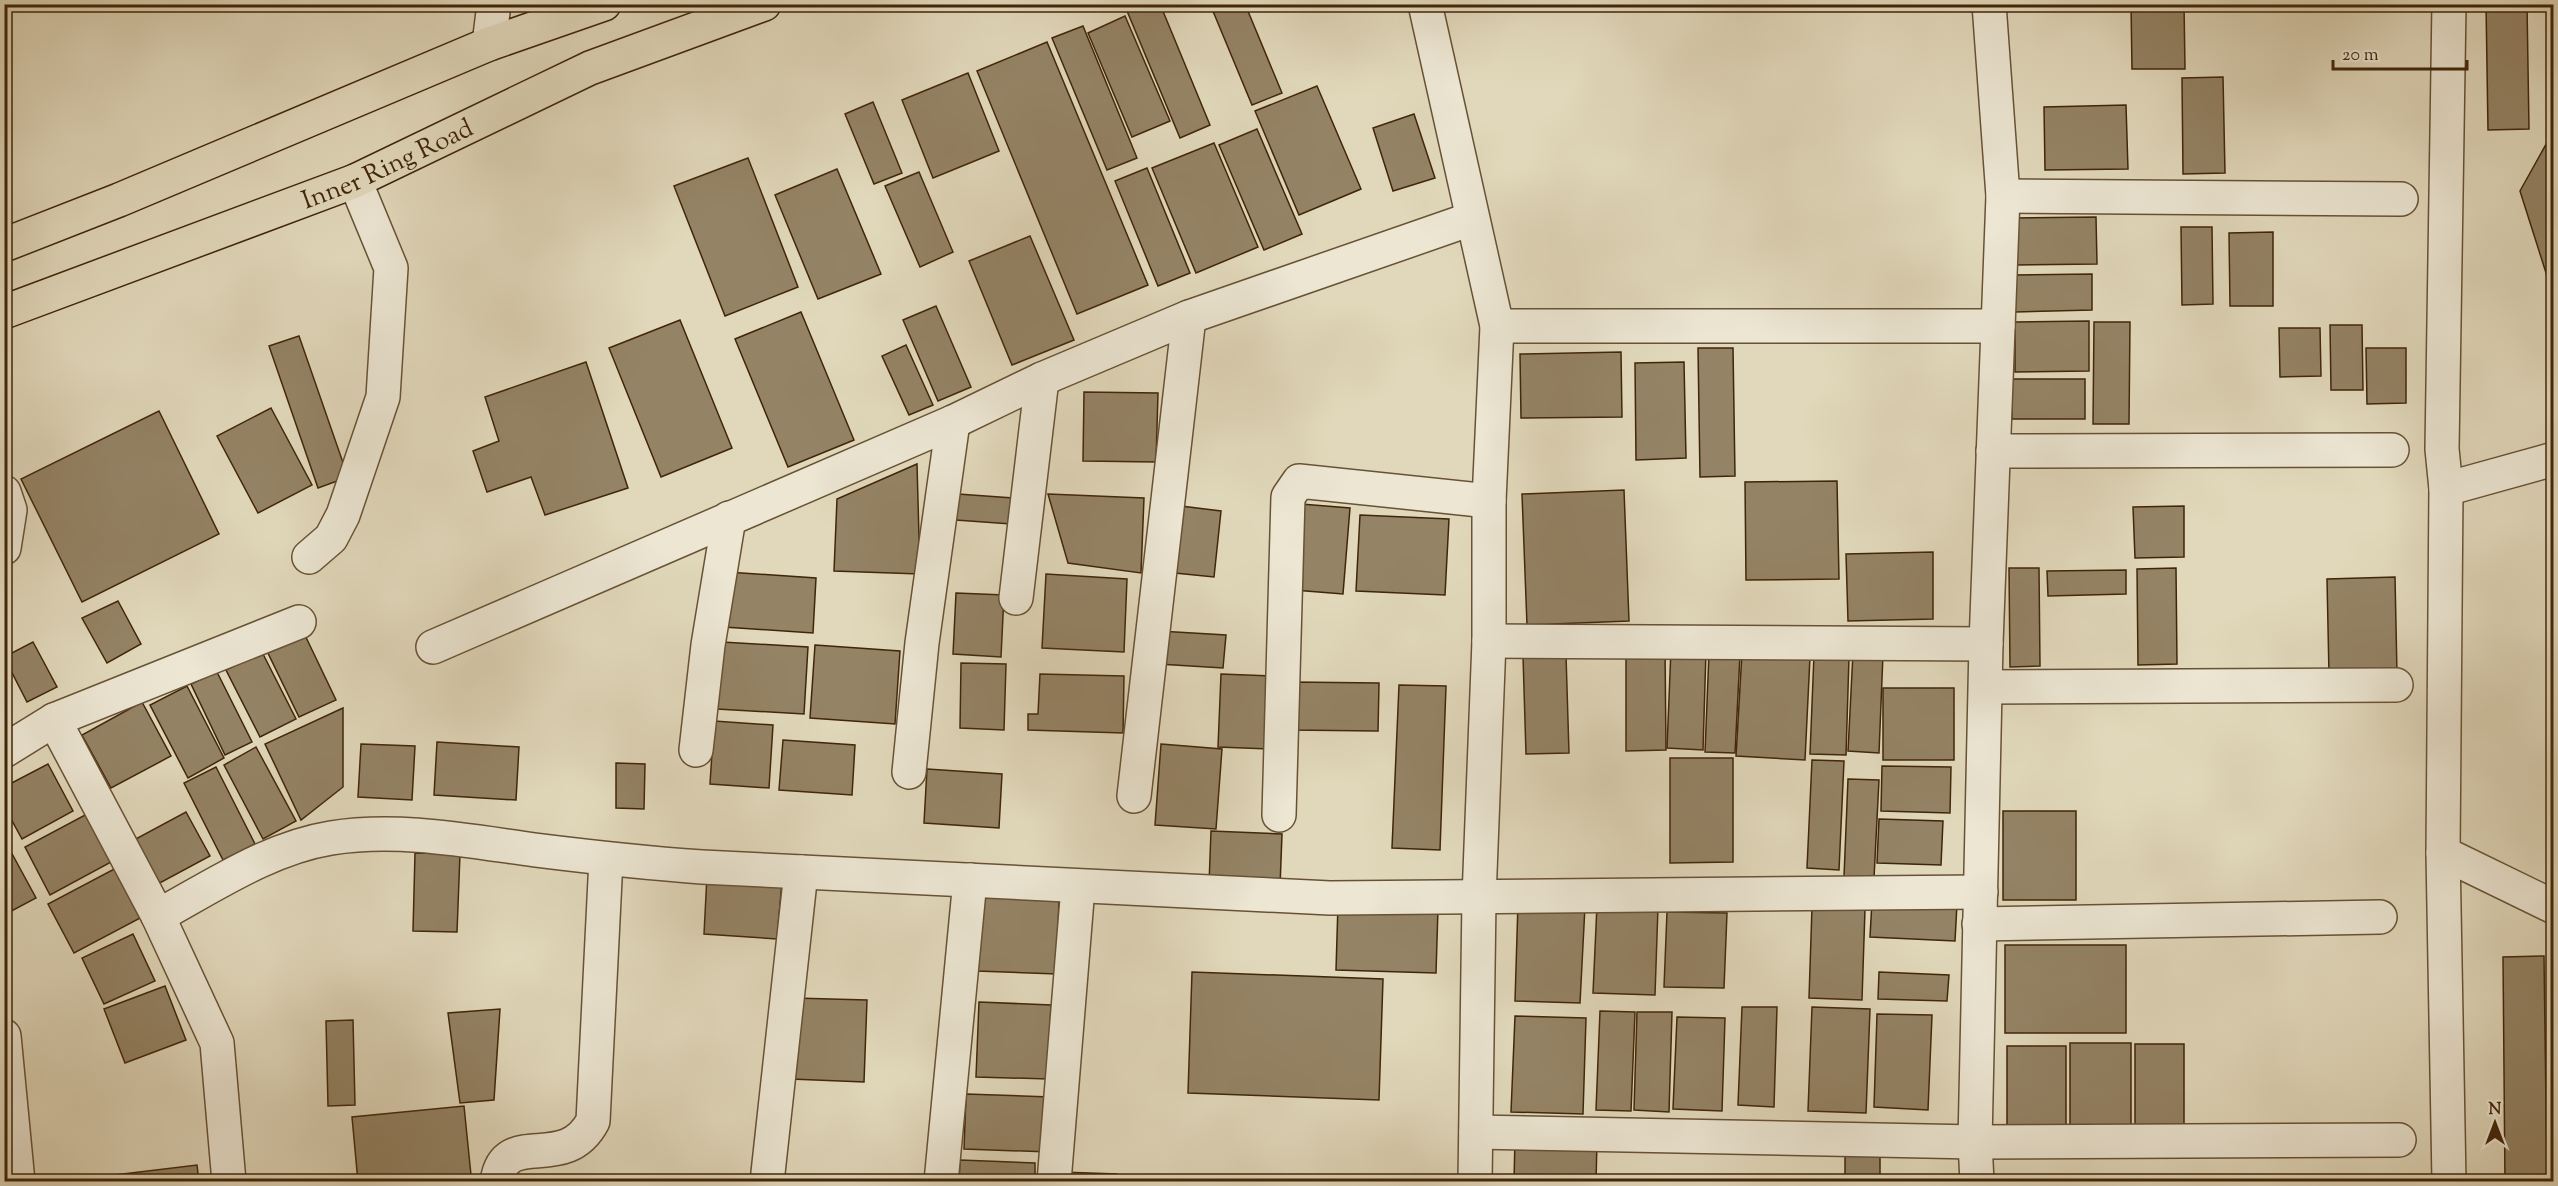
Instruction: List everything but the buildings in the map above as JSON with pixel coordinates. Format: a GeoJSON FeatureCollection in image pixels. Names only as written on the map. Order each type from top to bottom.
{"type":"FeatureCollection","features":[{"type":"Feature","properties":{"kind":"highway"},"geometry":{"type":"LineString","coordinates":[[4,245],[119,200],[489,44],[604,4]]}},
{"type":"Feature","properties":{"kind":"highway","name":"Inner Ring Road"},"geometry":{"type":"LineString","coordinates":[[4,312],[355,180],[590,68],[764,4]]}},
{"type":"Feature","properties":{"kind":"street"},"geometry":{"type":"LineString","coordinates":[[489,44],[494,4]]}},
{"type":"Feature","properties":{"kind":"street"},"geometry":{"type":"LineString","coordinates":[[1425,4],[1471,219],[1497,326],[1489,501],[1489,641],[1479,898],[1474,1182]]}},
{"type":"Feature","properties":{"kind":"street"},"geometry":{"type":"LineString","coordinates":[[1977,1182],[1975,1142],[1986,644],[2003,196],[1989,4]]}},
{"type":"Feature","properties":{"kind":"street"},"geometry":{"type":"LineString","coordinates":[[2449,1182],[2443,853],[2446,489],[2442,449],[2450,4]]}},
{"type":"Feature","properties":{"kind":"street"},"geometry":{"type":"LineString","coordinates":[[309,557],[331,538],[343,515],[383,397],[391,268],[355,180]]}},
{"type":"Feature","properties":{"kind":"street"},"geometry":{"type":"LineString","coordinates":[[2003,196],[2401,199]]}},
{"type":"Feature","properties":{"kind":"street"},"geometry":{"type":"LineString","coordinates":[[433,646],[953,422],[1042,379],[1190,317],[1471,219]]}},
{"type":"Feature","properties":{"kind":"street"},"geometry":{"type":"LineString","coordinates":[[1134,796],[1190,317]]}},
{"type":"Feature","properties":{"kind":"street"},"geometry":{"type":"LineString","coordinates":[[1497,326],[1998,326]]}},
{"type":"Feature","properties":{"kind":"street"},"geometry":{"type":"LineString","coordinates":[[1016,598],[1042,379]]}},
{"type":"Feature","properties":{"kind":"street"},"geometry":{"type":"LineString","coordinates":[[909,772],[921,643],[953,422]]}},
{"type":"Feature","properties":{"kind":"street"},"geometry":{"type":"LineString","coordinates":[[1994,451],[2392,450]]}},
{"type":"Feature","properties":{"kind":"street"},"geometry":{"type":"LineString","coordinates":[[2446,489],[2553,459]]}},
{"type":"Feature","properties":{"kind":"street"},"geometry":{"type":"LineString","coordinates":[[1279,815],[1288,497],[1299,481],[1489,501]]}},
{"type":"Feature","properties":{"kind":"street"},"geometry":{"type":"LineString","coordinates":[[4,492],[10,510],[4,548]]}},
{"type":"Feature","properties":{"kind":"street"},"geometry":{"type":"LineString","coordinates":[[696,750],[708,645],[729,518]]}},
{"type":"Feature","properties":{"kind":"street"},"geometry":{"type":"LineString","coordinates":[[4,751],[54,720],[299,622]]}},
{"type":"Feature","properties":{"kind":"street"},"geometry":{"type":"LineString","coordinates":[[1489,641],[1986,644]]}},
{"type":"Feature","properties":{"kind":"street"},"geometry":{"type":"LineString","coordinates":[[1986,687],[2396,685]]}},
{"type":"Feature","properties":{"kind":"street"},"geometry":{"type":"LineString","coordinates":[[54,720],[158,916],[217,1042],[228,1182]]}},
{"type":"Feature","properties":{"kind":"street"},"geometry":{"type":"LineString","coordinates":[[158,916],[248,867],[291,848],[330,838],[368,834],[453,839],[606,859],[801,872],[1330,898],[1981,892]]}},
{"type":"Feature","properties":{"kind":"street"},"geometry":{"type":"LineString","coordinates":[[2443,853],[2553,907]]}},
{"type":"Feature","properties":{"kind":"street"},"geometry":{"type":"LineString","coordinates":[[497,1182],[504,1159],[516,1153],[569,1147],[587,1133],[593,1121],[606,859]]}},
{"type":"Feature","properties":{"kind":"street"},"geometry":{"type":"LineString","coordinates":[[767,1182],[801,872]]}},
{"type":"Feature","properties":{"kind":"street"},"geometry":{"type":"LineString","coordinates":[[941,1182],[970,880]]}},
{"type":"Feature","properties":{"kind":"street"},"geometry":{"type":"LineString","coordinates":[[1054,1182],[1078,886]]}},
{"type":"Feature","properties":{"kind":"street"},"geometry":{"type":"LineString","coordinates":[[1979,924],[2380,917]]}},
{"type":"Feature","properties":{"kind":"street"},"geometry":{"type":"LineString","coordinates":[[4,1036],[18,1182]]}},
{"type":"Feature","properties":{"kind":"street"},"geometry":{"type":"LineString","coordinates":[[1476,1132],[1975,1142],[2398,1140]]}}]}
